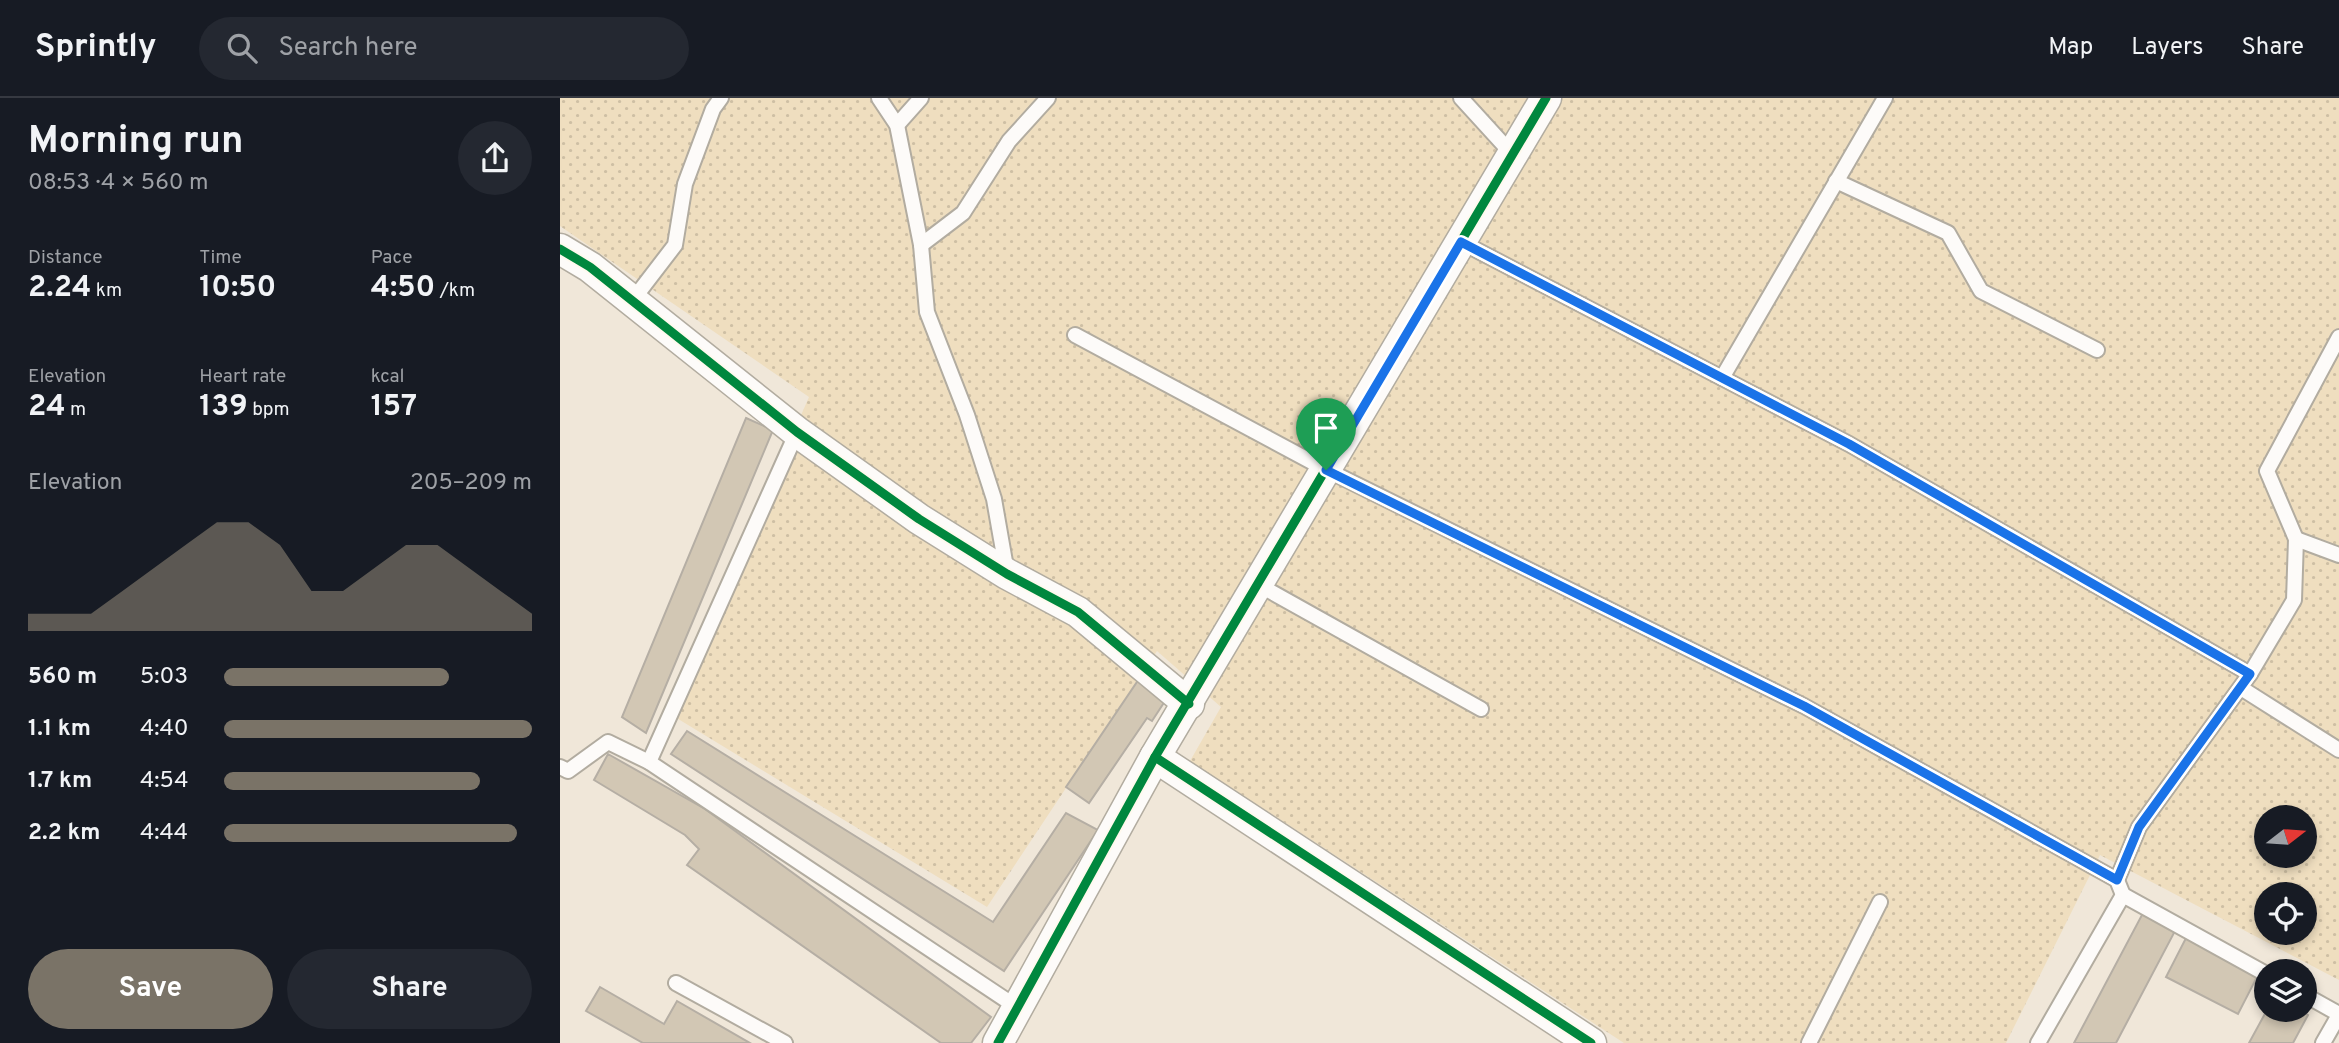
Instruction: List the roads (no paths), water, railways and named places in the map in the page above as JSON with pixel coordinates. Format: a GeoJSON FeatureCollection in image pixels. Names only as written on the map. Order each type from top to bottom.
{"type":"FeatureCollection","features":[{"type":"Feature","properties":{"kind":"street"},"geometry":{"type":"LineString","coordinates":[[998,1043],[1155,757],[1546,98]]}},
{"type":"Feature","properties":{"kind":"street"},"geometry":{"type":"LineString","coordinates":[[560,249],[590,267],[797,432],[919,519],[1007,574],[1078,612],[1188,704]]}},
{"type":"Feature","properties":{"kind":"street"},"geometry":{"type":"LineString","coordinates":[[1155,757],[1591,1043]]}},
{"type":"Feature","properties":{"kind":"lane"},"geometry":{"type":"LineString","coordinates":[[632,301],[675,245],[685,184],[713,109],[721,98]]}},
{"type":"Feature","properties":{"kind":"lane"},"geometry":{"type":"LineString","coordinates":[[879,98],[897,125],[921,246],[927,312],[967,415],[993,499],[1007,574]]}},
{"type":"Feature","properties":{"kind":"lane"},"geometry":{"type":"LineString","coordinates":[[897,125],[920,98]]}},
{"type":"Feature","properties":{"kind":"lane"},"geometry":{"type":"LineString","coordinates":[[921,246],[963,213],[1009,141],[1048,98]]}},
{"type":"Feature","properties":{"kind":"lane"},"geometry":{"type":"LineString","coordinates":[[1461,98],[1513,155]]}},
{"type":"Feature","properties":{"kind":"lane"},"geometry":{"type":"LineString","coordinates":[[1722,378],[1885,98]]}},
{"type":"Feature","properties":{"kind":"lane"},"geometry":{"type":"LineString","coordinates":[[1836,181],[1948,233],[1981,291],[2097,350]]}},
{"type":"Feature","properties":{"kind":"lane"},"geometry":{"type":"LineString","coordinates":[[1461,242],[1849,444],[2250,674]]}},
{"type":"Feature","properties":{"kind":"lane"},"geometry":{"type":"LineString","coordinates":[[1075,335],[1326,470],[1804,706],[2117,880],[2123,895],[2254,967]]}},
{"type":"Feature","properties":{"kind":"lane"},"geometry":{"type":"LineString","coordinates":[[2117,880],[2139,827],[2241,688],[2294,600],[2296,539],[2267,471],[2339,337]]}},
{"type":"Feature","properties":{"kind":"lane"},"geometry":{"type":"LineString","coordinates":[[649,762],[797,432]]}},
{"type":"Feature","properties":{"kind":"lane"},"geometry":{"type":"LineString","coordinates":[[2296,539],[2339,555]]}},
{"type":"Feature","properties":{"kind":"lane"},"geometry":{"type":"LineString","coordinates":[[1259,585],[1481,709]]}},
{"type":"Feature","properties":{"kind":"lane"},"geometry":{"type":"LineString","coordinates":[[2241,688],[2339,750]]}},
{"type":"Feature","properties":{"kind":"lane"},"geometry":{"type":"LineString","coordinates":[[560,767],[568,771],[608,742],[649,762],[1018,1008]]}},
{"type":"Feature","properties":{"kind":"lane"},"geometry":{"type":"LineString","coordinates":[[2038,1043],[2123,895]]}},
{"type":"Feature","properties":{"kind":"lane"},"geometry":{"type":"LineString","coordinates":[[1809,1043],[1880,902]]}},
{"type":"Feature","properties":{"kind":"lane"},"geometry":{"type":"LineString","coordinates":[[676,983],[785,1043]]}},
{"type":"Feature","properties":{"kind":"lane"},"geometry":{"type":"LineString","coordinates":[[2317,1002],[2339,1014],[2323,1043]]}}]}
